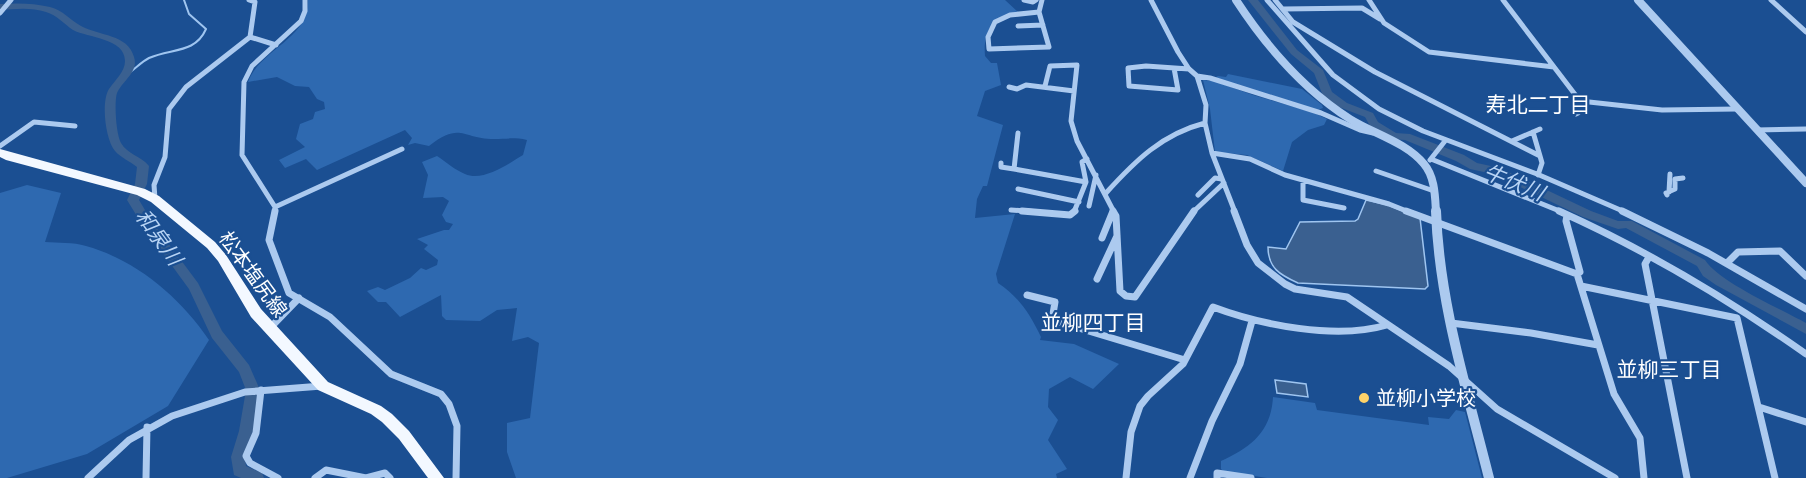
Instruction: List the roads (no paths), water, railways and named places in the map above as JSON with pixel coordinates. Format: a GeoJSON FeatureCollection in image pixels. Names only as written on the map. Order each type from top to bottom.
{"type":"FeatureCollection","features":[{"type":"Feature","properties":{"kind":"main road","name":"松本塩尻線"},"geometry":{"type":"LineString","coordinates":[[0,153],[137,190],[155,199],[211,245],[222,258],[256,314],[323,386],[376,410],[387,418],[404,435],[437,478]]}},
{"type":"Feature","properties":{"kind":"street"},"geometry":{"type":"LineString","coordinates":[[3,9],[11,0]]}},
{"type":"Feature","properties":{"kind":"street"},"geometry":{"type":"LineString","coordinates":[[155,199],[154,184],[165,157],[169,109],[186,87],[250,37],[255,2],[249,0]]}},
{"type":"Feature","properties":{"kind":"street"},"geometry":{"type":"LineString","coordinates":[[305,0],[305,11],[301,21],[252,66],[244,82],[242,155],[275,207],[275,218],[269,240],[271,250],[289,293],[330,317],[391,374],[441,394],[449,405],[457,426],[456,478]]}},
{"type":"Feature","properties":{"kind":"street"},"geometry":{"type":"LineString","coordinates":[[1024,0],[1033,2],[1036,0]]}},
{"type":"Feature","properties":{"kind":"street"},"geometry":{"type":"LineString","coordinates":[[1040,12],[1017,13],[1001,17],[994,22],[988,33],[989,49],[1049,47],[1040,12],[1042,0]]}},
{"type":"Feature","properties":{"kind":"street"},"geometry":{"type":"LineString","coordinates":[[1151,0],[1189,69],[1197,76],[1206,105],[1205,123],[1212,153],[1247,246],[1258,263],[1285,284],[1295,288],[1347,297],[1449,366],[1497,409],[1615,478]]}},
{"type":"Feature","properties":{"kind":"street"},"geometry":{"type":"LineString","coordinates":[[1236,0],[1291,71],[1333,108],[1375,134],[1414,154],[1567,215],[1649,257],[1734,306],[1806,354]]}},
{"type":"Feature","properties":{"kind":"street"},"geometry":{"type":"LineString","coordinates":[[1267,0],[1317,59],[1347,87],[1393,118],[1445,142],[1538,174],[1685,241],[1806,309]]}},
{"type":"Feature","properties":{"kind":"street"},"geometry":{"type":"LineString","coordinates":[[1275,0],[1293,22],[1375,72],[1540,156]]}},
{"type":"Feature","properties":{"kind":"street"},"geometry":{"type":"LineString","coordinates":[[1369,0],[1380,19]]}},
{"type":"Feature","properties":{"kind":"street"},"geometry":{"type":"LineString","coordinates":[[1503,0],[1580,101]]}},
{"type":"Feature","properties":{"kind":"street"},"geometry":{"type":"LineString","coordinates":[[1638,0],[1806,183]]}},
{"type":"Feature","properties":{"kind":"street"},"geometry":{"type":"LineString","coordinates":[[1772,0],[1806,32]]}},
{"type":"Feature","properties":{"kind":"street"},"geometry":{"type":"LineString","coordinates":[[1283,9],[1362,8],[1429,52],[1554,67]]}},
{"type":"Feature","properties":{"kind":"street"},"geometry":{"type":"LineString","coordinates":[[1018,26],[1043,25]]}},
{"type":"Feature","properties":{"kind":"street"},"geometry":{"type":"LineString","coordinates":[[250,37],[276,45]]}},
{"type":"Feature","properties":{"kind":"street"},"geometry":{"type":"LineString","coordinates":[[1045,86],[1050,66],[1077,65],[1071,121],[1073,132],[1113,210],[1118,235],[1120,291],[1126,296],[1135,297],[1190,215],[1223,181]]}},
{"type":"Feature","properties":{"kind":"street"},"geometry":{"type":"LineString","coordinates":[[1174,68],[1178,90],[1129,86],[1128,68],[1146,66],[1189,69]]}},
{"type":"Feature","properties":{"kind":"street"},"geometry":{"type":"LineString","coordinates":[[1197,76],[1210,78],[1321,113],[1375,134]]}},
{"type":"Feature","properties":{"kind":"street"},"geometry":{"type":"LineString","coordinates":[[1009,87],[1017,89],[1026,85],[1045,86],[1074,91]]}},
{"type":"Feature","properties":{"kind":"street"},"geometry":{"type":"LineString","coordinates":[[1576,114],[1578,112],[1574,104],[1580,101],[1662,110],[1737,109]]}},
{"type":"Feature","properties":{"kind":"street"},"geometry":{"type":"LineString","coordinates":[[1321,113],[1333,108]]}},
{"type":"Feature","properties":{"kind":"street"},"geometry":{"type":"LineString","coordinates":[[0,146],[34,122],[70,127]]}},
{"type":"Feature","properties":{"kind":"street"},"geometry":{"type":"LineString","coordinates":[[1106,193],[1142,154],[1160,141],[1186,126],[1205,123]]}},
{"type":"Feature","properties":{"kind":"street"},"geometry":{"type":"LineString","coordinates":[[1512,141],[1540,129]]}},
{"type":"Feature","properties":{"kind":"street"},"geometry":{"type":"LineString","coordinates":[[1756,130],[1806,129]]}},
{"type":"Feature","properties":{"kind":"street"},"geometry":{"type":"LineString","coordinates":[[1533,132],[1542,163],[1538,174]]}},
{"type":"Feature","properties":{"kind":"street"},"geometry":{"type":"LineString","coordinates":[[1014,169],[1018,133]]}},
{"type":"Feature","properties":{"kind":"street"},"geometry":{"type":"LineString","coordinates":[[1445,142],[1430,160],[1440,267],[1450,323],[1489,478]]}},
{"type":"Feature","properties":{"kind":"street"},"geometry":{"type":"LineString","coordinates":[[275,207],[402,149]]}},
{"type":"Feature","properties":{"kind":"street"},"geometry":{"type":"LineString","coordinates":[[1212,153],[1245,156],[1272,166],[1285,175],[1389,204],[1436,224],[1577,274]]}},
{"type":"Feature","properties":{"kind":"street"},"geometry":{"type":"LineString","coordinates":[[1011,210],[1070,215],[1075,212],[1086,182],[1082,162],[1087,159]]}},
{"type":"Feature","properties":{"kind":"street"},"geometry":{"type":"LineString","coordinates":[[1001,163],[1001,167],[1086,182]]}},
{"type":"Feature","properties":{"kind":"street"},"geometry":{"type":"LineString","coordinates":[[1376,171],[1434,191]]}},
{"type":"Feature","properties":{"kind":"street"},"geometry":{"type":"LineString","coordinates":[[1670,174],[1668,194],[1676,189],[1675,180],[1683,178]]}},
{"type":"Feature","properties":{"kind":"street"},"geometry":{"type":"LineString","coordinates":[[1089,206],[1096,176]]}},
{"type":"Feature","properties":{"kind":"street"},"geometry":{"type":"LineString","coordinates":[[1198,195],[1215,178],[1223,181]]}},
{"type":"Feature","properties":{"kind":"street"},"geometry":{"type":"LineString","coordinates":[[1303,180],[1303,200],[1344,208]]}},
{"type":"Feature","properties":{"kind":"street"},"geometry":{"type":"LineString","coordinates":[[1018,189],[1079,202]]}},
{"type":"Feature","properties":{"kind":"street"},"geometry":{"type":"LineString","coordinates":[[1102,238],[1113,210]]}},
{"type":"Feature","properties":{"kind":"street"},"geometry":{"type":"LineString","coordinates":[[1567,215],[1566,221],[1580,272],[1577,274],[1614,394],[1640,438],[1644,478]]}},
{"type":"Feature","properties":{"kind":"street"},"geometry":{"type":"LineString","coordinates":[[1098,279],[1118,235]]}},
{"type":"Feature","properties":{"kind":"street"},"geometry":{"type":"LineString","coordinates":[[1727,263],[1738,252],[1780,251],[1806,276]]}},
{"type":"Feature","properties":{"kind":"street"},"geometry":{"type":"LineString","coordinates":[[1649,257],[1645,264],[1654,299],[1687,478]]}},
{"type":"Feature","properties":{"kind":"street"},"geometry":{"type":"LineString","coordinates":[[1581,286],[1654,299],[1737,318],[1775,478]]}},
{"type":"Feature","properties":{"kind":"street"},"geometry":{"type":"LineString","coordinates":[[1027,295],[1055,302],[1052,320],[1185,360]]}},
{"type":"Feature","properties":{"kind":"street"},"geometry":{"type":"LineString","coordinates":[[269,329],[299,298]]}},
{"type":"Feature","properties":{"kind":"street"},"geometry":{"type":"LineString","coordinates":[[1126,478],[1131,432],[1140,406],[1153,389],[1177,371],[1213,307],[1274,326],[1378,329],[1388,325]]}},
{"type":"Feature","properties":{"kind":"street"},"geometry":{"type":"LineString","coordinates":[[1190,478],[1212,421],[1240,364],[1252,321]]}},
{"type":"Feature","properties":{"kind":"street"},"geometry":{"type":"LineString","coordinates":[[1450,323],[1532,333],[1598,345]]}},
{"type":"Feature","properties":{"kind":"street"},"geometry":{"type":"LineString","coordinates":[[88,478],[113,450],[168,416],[231,395],[259,390],[287,391],[323,386]]}},
{"type":"Feature","properties":{"kind":"street"},"geometry":{"type":"LineString","coordinates":[[259,390],[256,433],[246,456],[250,463],[278,478]]}},
{"type":"Feature","properties":{"kind":"street"},"geometry":{"type":"LineString","coordinates":[[1759,407],[1806,422]]}},
{"type":"Feature","properties":{"kind":"street"},"geometry":{"type":"LineString","coordinates":[[146,478],[147,427]]}},
{"type":"Feature","properties":{"kind":"street"},"geometry":{"type":"LineString","coordinates":[[315,478],[326,470],[366,478],[385,473],[390,478]]}},
{"type":"Feature","properties":{"kind":"street"},"geometry":{"type":"LineString","coordinates":[[1217,478],[1217,473],[1251,478]]}},
{"type":"Feature","properties":{"kind":"waterway"},"geometry":{"type":"LineString","coordinates":[[126,75],[149,58],[189,47],[201,37],[206,29],[189,14],[184,0]]}},
{"type":"Feature","properties":{"kind":"waterway","name":"牛伏川"},"geometry":{"type":"LineString","coordinates":[[1253,0],[1294,52],[1319,72],[1327,94],[1343,105],[1369,115],[1374,124],[1394,136],[1406,137],[1460,158],[1474,166],[1496,171],[1587,214],[1618,225],[1628,224],[1701,263],[1707,273],[1720,282],[1806,329]]}},
{"type":"Feature","properties":{"kind":"waterway","name":"和泉川"},"geometry":{"type":"LineString","coordinates":[[0,7],[29,6],[51,10],[83,31],[119,43],[129,55],[127,71],[111,95],[111,124],[114,139],[120,150],[143,166],[141,184],[133,200],[147,223],[194,286],[217,334],[244,369],[253,390],[246,431],[238,457],[239,470],[257,478]]}},
{"type":"Feature","properties":{"kind":"place","name":"並柳小学校"},"geometry":{"type":"Point","coordinates":[1364,398]}},
{"type":"Feature","properties":{"kind":"district","name":"寿北二丁目"},"geometry":{"type":"Point","coordinates":[1538,104]}},
{"type":"Feature","properties":{"kind":"district","name":"並柳四丁目"},"geometry":{"type":"Point","coordinates":[1093,322]}},
{"type":"Feature","properties":{"kind":"district","name":"並柳三丁目"},"geometry":{"type":"Point","coordinates":[1669,369]}}]}
